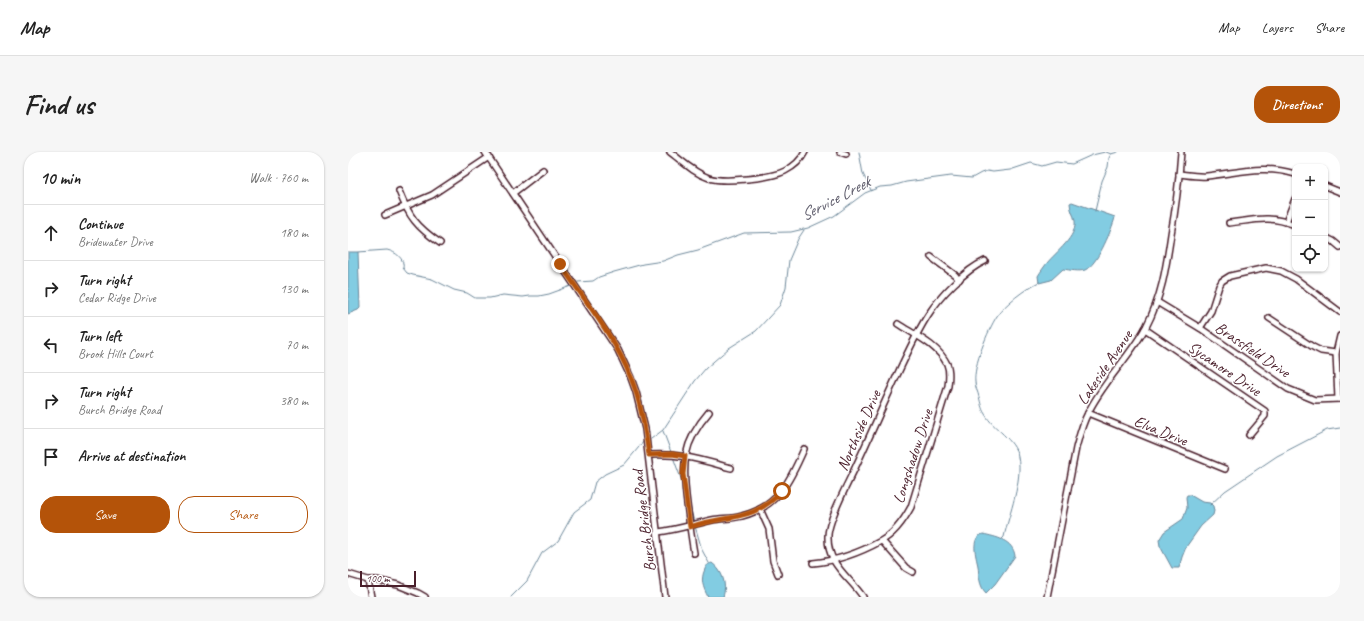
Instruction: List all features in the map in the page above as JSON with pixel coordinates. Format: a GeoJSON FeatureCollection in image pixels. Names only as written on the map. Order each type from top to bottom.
{"type":"FeatureCollection","features":[{"type":"Feature","properties":{"kind":"street","name":"Burch Bridge Road"},"geometry":{"type":"LineString","coordinates":[[485,152],[614,343],[631,378],[640,405],[645,429],[665,597]]}},
{"type":"Feature","properties":{"kind":"street"},"geometry":{"type":"LineString","coordinates":[[670,152],[708,178],[720,180],[778,174],[794,165],[805,152]]}},
{"type":"Feature","properties":{"kind":"street"},"geometry":{"type":"LineString","coordinates":[[840,152],[846,154]]}},
{"type":"Feature","properties":{"kind":"street","name":"Lakeside Avenue"},"geometry":{"type":"LineString","coordinates":[[1047,597],[1076,448],[1088,413],[1103,388],[1145,329],[1162,291],[1166,271],[1181,152]]}},
{"type":"Feature","properties":{"kind":"street"},"geometry":{"type":"LineString","coordinates":[[385,215],[432,195],[489,157]]}},
{"type":"Feature","properties":{"kind":"street"},"geometry":{"type":"LineString","coordinates":[[1179,174],[1207,176],[1264,169],[1292,173]]}},
{"type":"Feature","properties":{"kind":"street"},"geometry":{"type":"LineString","coordinates":[[513,193],[543,170]]}},
{"type":"Feature","properties":{"kind":"street"},"geometry":{"type":"LineString","coordinates":[[1328,187],[1340,192]]}},
{"type":"Feature","properties":{"kind":"street"},"geometry":{"type":"LineString","coordinates":[[399,191],[414,222],[424,232],[440,243]]}},
{"type":"Feature","properties":{"kind":"street"},"geometry":{"type":"LineString","coordinates":[[1286,222],[1295,200]]}},
{"type":"Feature","properties":{"kind":"street"},"geometry":{"type":"LineString","coordinates":[[1229,223],[1272,218],[1292,224]]}},
{"type":"Feature","properties":{"kind":"street"},"geometry":{"type":"LineString","coordinates":[[1328,238],[1340,247]]}},
{"type":"Feature","properties":{"kind":"street"},"geometry":{"type":"LineString","coordinates":[[932,257],[959,280]]}},
{"type":"Feature","properties":{"kind":"street","name":"Northside Drive"},"geometry":{"type":"LineString","coordinates":[[863,597],[845,577],[833,560],[829,547],[829,529],[916,335],[934,306],[947,291],[976,265],[985,261]]}},
{"type":"Feature","properties":{"kind":"street"},"geometry":{"type":"LineString","coordinates":[[1200,328],[1211,311],[1222,281],[1230,276],[1266,268],[1281,271],[1296,279],[1340,312]]}},
{"type":"Feature","properties":{"kind":"street","name":"Brassfield Drive"},"geometry":{"type":"LineString","coordinates":[[1157,302],[1200,328],[1288,389],[1315,400],[1339,399]]}},
{"type":"Feature","properties":{"kind":"street"},"geometry":{"type":"LineString","coordinates":[[1269,318],[1313,348],[1320,351],[1336,353]]}},
{"type":"Feature","properties":{"kind":"street","name":"Longshadow Drive"},"geometry":{"type":"LineString","coordinates":[[813,563],[833,560],[882,541],[894,531],[911,507],[948,386],[949,375],[947,364],[938,350],[898,324]]}},
{"type":"Feature","properties":{"kind":"street","name":"Sycamore Drive"},"geometry":{"type":"LineString","coordinates":[[1145,329],[1265,411],[1265,416],[1249,435]]}},
{"type":"Feature","properties":{"kind":"street"},"geometry":{"type":"LineString","coordinates":[[1339,399],[1336,353],[1340,336]]}},
{"type":"Feature","properties":{"kind":"street"},"geometry":{"type":"LineString","coordinates":[[694,553],[683,474],[685,456],[694,433],[709,412]]}},
{"type":"Feature","properties":{"kind":"street","name":"Elva Drive"},"geometry":{"type":"LineString","coordinates":[[1088,413],[1225,469]]}},
{"type":"Feature","properties":{"kind":"street"},"geometry":{"type":"LineString","coordinates":[[658,532],[690,527],[713,520],[741,516],[760,509],[775,498],[785,488],[804,450]]}},
{"type":"Feature","properties":{"kind":"street"},"geometry":{"type":"LineString","coordinates":[[649,455],[672,454],[685,456],[731,468]]}},
{"type":"Feature","properties":{"kind":"street"},"geometry":{"type":"LineString","coordinates":[[760,509],[769,529],[773,561],[778,574]]}},
{"type":"Feature","properties":{"kind":"street"},"geometry":{"type":"LineString","coordinates":[[882,541],[906,568],[912,572]]}},
{"type":"Feature","properties":{"kind":"street"},"geometry":{"type":"LineString","coordinates":[[348,574],[368,580],[398,585],[425,597]]}},
{"type":"Feature","properties":{"kind":"street"},"geometry":{"type":"LineString","coordinates":[[368,580],[371,597]]}},
{"type":"Feature","properties":{"kind":"water"},"geometry":{"type":"Polygon","coordinates":[[[1072,202],[1115,217],[1114,221],[1102,248],[1090,267],[1080,271],[1063,269],[1051,280],[1039,283],[1038,276],[1041,271],[1073,233],[1075,221],[1070,206],[1070,203],[1072,202]]]}},
{"type":"Feature","properties":{"kind":"water"},"geometry":{"type":"Polygon","coordinates":[[[348,252],[358,252],[360,308],[348,314],[348,252]]]}},
{"type":"Feature","properties":{"kind":"water"},"geometry":{"type":"Polygon","coordinates":[[[1187,495],[1190,495],[1202,502],[1210,503],[1213,506],[1214,511],[1213,515],[1201,526],[1186,547],[1179,568],[1172,568],[1160,546],[1159,540],[1164,532],[1183,519],[1187,508],[1187,495]]]}},
{"type":"Feature","properties":{"kind":"water"},"geometry":{"type":"Polygon","coordinates":[[[983,534],[1003,540],[1011,546],[1015,556],[995,584],[986,593],[980,580],[975,553],[976,539],[983,534]]]}},
{"type":"Feature","properties":{"kind":"water"},"geometry":{"type":"Polygon","coordinates":[[[712,563],[719,570],[723,578],[725,588],[723,597],[708,597],[704,587],[702,580],[703,573],[707,566],[712,563]]]}},
{"type":"Feature","properties":{"kind":"waterway"},"geometry":{"type":"LineString","coordinates":[[859,152],[863,174],[871,190]]}},
{"type":"Feature","properties":{"kind":"waterway","name":"Service Creek"},"geometry":{"type":"LineString","coordinates":[[578,282],[593,281],[599,277],[614,272],[643,264],[663,261],[744,233],[791,232],[808,228],[834,216],[865,193],[880,187],[951,176],[972,178],[987,171],[993,172],[1010,170],[1031,163],[1042,166],[1056,162],[1072,164],[1092,155],[1105,152]]}},
{"type":"Feature","properties":{"kind":"waterway","name":"Service Creek"},"geometry":{"type":"LineString","coordinates":[[1106,152],[1111,154],[1118,152]]}},
{"type":"Feature","properties":{"kind":"waterway"},"geometry":{"type":"LineString","coordinates":[[1095,211],[1102,181],[1108,167],[1111,154]]}},
{"type":"Feature","properties":{"kind":"waterway"},"geometry":{"type":"LineString","coordinates":[[651,439],[663,430],[695,381],[706,368],[729,348],[756,331],[780,305],[786,287],[789,260],[798,239],[804,230]]}},
{"type":"Feature","properties":{"kind":"waterway","name":"Service Creek"},"geometry":{"type":"LineString","coordinates":[[358,252],[390,251],[397,254],[401,259],[403,262],[403,268],[407,273],[432,279],[454,290],[467,293],[475,298],[490,298],[503,295],[523,297],[539,296],[571,286]]}},
{"type":"Feature","properties":{"kind":"waterway"},"geometry":{"type":"LineString","coordinates":[[1002,539],[1004,537],[1015,497],[1019,476],[1018,457],[1013,445],[993,425],[982,408],[975,386],[976,367],[989,330],[997,316],[1016,297],[1039,282]]}},
{"type":"Feature","properties":{"kind":"waterway"},"geometry":{"type":"LineString","coordinates":[[1210,505],[1225,491],[1277,456],[1327,430],[1340,428]]}},
{"type":"Feature","properties":{"kind":"waterway"},"geometry":{"type":"LineString","coordinates":[[663,431],[671,452]]}},
{"type":"Feature","properties":{"kind":"waterway"},"geometry":{"type":"LineString","coordinates":[[511,597],[527,581],[542,553],[558,541],[574,512],[590,500],[595,482],[605,474],[624,465],[644,441]]}},
{"type":"Feature","properties":{"kind":"waterway"},"geometry":{"type":"LineString","coordinates":[[673,457],[683,484]]}},
{"type":"Feature","properties":{"kind":"waterway"},"geometry":{"type":"LineString","coordinates":[[689,502],[694,522]]}},
{"type":"Feature","properties":{"kind":"waterway"},"geometry":{"type":"LineString","coordinates":[[695,526],[702,550],[709,563]]}},
{"type":"Feature","properties":{"kind":"route"},"geometry":{"type":"LineString","coordinates":[[560,264],[614,343],[625,364],[640,405],[649,455],[672,454],[685,456],[683,474],[690,527],[713,520],[750,514],[768,504],[782,491]]}}]}
